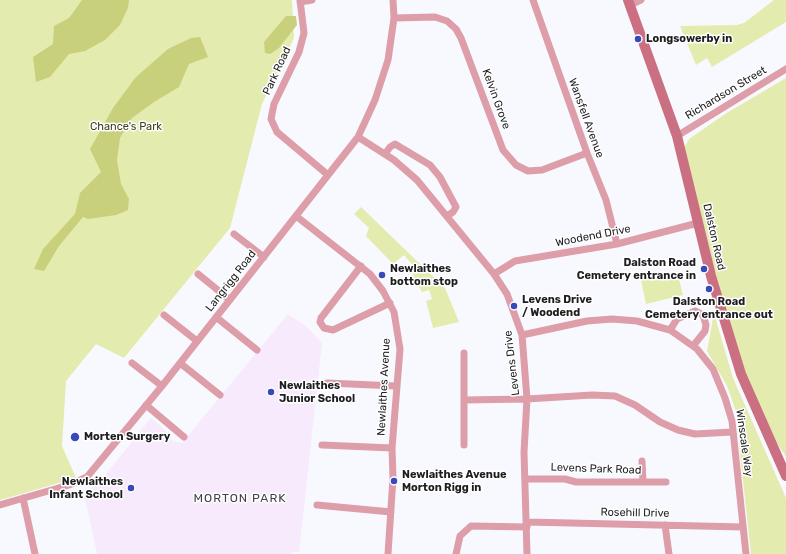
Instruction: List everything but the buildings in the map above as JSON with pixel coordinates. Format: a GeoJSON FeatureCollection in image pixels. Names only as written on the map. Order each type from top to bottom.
{"type":"FeatureCollection","features":[{"type":"Feature","properties":{"kind":"main road","name":"Dalston Road"},"geometry":{"type":"LineString","coordinates":[[629,3],[677,136],[716,294],[741,374],[786,476]]}},
{"type":"Feature","properties":{"kind":"street"},"geometry":{"type":"LineString","coordinates":[[300,1],[312,0]]}},
{"type":"Feature","properties":{"kind":"street","name":"Langrigg Road"},"geometry":{"type":"LineString","coordinates":[[0,505],[69,485],[87,477],[162,386],[358,137],[375,100],[388,60],[394,18],[393,0]]}},
{"type":"Feature","properties":{"kind":"street","name":"Wansfell Avenue"},"geometry":{"type":"LineString","coordinates":[[533,0],[587,153],[606,200],[617,244]]}},
{"type":"Feature","properties":{"kind":"street"},"geometry":{"type":"LineString","coordinates":[[629,3],[640,0]]}},
{"type":"Feature","properties":{"kind":"street","name":"Park Road"},"geometry":{"type":"LineString","coordinates":[[300,1],[304,33],[299,52],[274,104],[271,119],[277,132],[328,175]]}},
{"type":"Feature","properties":{"kind":"street","name":"Kelvin Grove"},"geometry":{"type":"LineString","coordinates":[[394,18],[435,17],[447,21],[456,29],[461,38],[503,150],[516,166],[528,170],[542,170],[587,153]]}},
{"type":"Feature","properties":{"kind":"street","name":"Richardson Street"},"geometry":{"type":"LineString","coordinates":[[677,136],[786,69]]}},
{"type":"Feature","properties":{"kind":"street","name":"Levens Drive"},"geometry":{"type":"LineString","coordinates":[[358,137],[385,154],[417,180],[494,274],[507,294],[522,335],[527,399],[524,452],[527,554]]}},
{"type":"Feature","properties":{"kind":"street"},"geometry":{"type":"LineString","coordinates":[[385,154],[390,147],[395,144],[430,165],[440,177],[456,207],[453,212],[447,216]]}},
{"type":"Feature","properties":{"kind":"street","name":"Newlaithes Avenue"},"geometry":{"type":"LineString","coordinates":[[296,216],[361,266],[378,283],[390,304],[399,336],[400,349],[392,448],[391,512],[388,554]]}},
{"type":"Feature","properties":{"kind":"street","name":"Woodend Drive"},"geometry":{"type":"LineString","coordinates":[[494,274],[515,261],[617,244],[698,223]]}},
{"type":"Feature","properties":{"kind":"street"},"geometry":{"type":"LineString","coordinates":[[234,234],[264,257]]}},
{"type":"Feature","properties":{"kind":"street"},"geometry":{"type":"LineString","coordinates":[[361,266],[323,314],[321,318],[322,325],[326,330],[333,330],[390,304]]}},
{"type":"Feature","properties":{"kind":"street"},"geometry":{"type":"LineString","coordinates":[[198,274],[230,300]]}},
{"type":"Feature","properties":{"kind":"street"},"geometry":{"type":"LineString","coordinates":[[670,330],[677,320],[694,311],[703,315],[706,325],[705,331],[693,346]]}},
{"type":"Feature","properties":{"kind":"street"},"geometry":{"type":"LineString","coordinates":[[164,316],[197,341]]}},
{"type":"Feature","properties":{"kind":"street"},"geometry":{"type":"LineString","coordinates":[[216,317],[257,350]]}},
{"type":"Feature","properties":{"kind":"street","name":"Winscale Way"},"geometry":{"type":"LineString","coordinates":[[522,335],[587,321],[612,319],[637,321],[670,330],[693,346],[713,369],[725,398],[732,422],[746,554]]}},
{"type":"Feature","properties":{"kind":"street"},"geometry":{"type":"LineString","coordinates":[[464,353],[464,445]]}},
{"type":"Feature","properties":{"kind":"street"},"geometry":{"type":"LineString","coordinates":[[132,363],[162,386]]}},
{"type":"Feature","properties":{"kind":"street"},"geometry":{"type":"LineString","coordinates":[[180,363],[220,395]]}},
{"type":"Feature","properties":{"kind":"street"},"geometry":{"type":"LineString","coordinates":[[327,383],[396,386]]}},
{"type":"Feature","properties":{"kind":"street"},"geometry":{"type":"LineString","coordinates":[[464,400],[527,399],[592,394],[615,396],[635,405],[660,422],[678,430],[695,434],[732,432]]}},
{"type":"Feature","properties":{"kind":"street"},"geometry":{"type":"LineString","coordinates":[[146,405],[184,438]]}},
{"type":"Feature","properties":{"kind":"street"},"geometry":{"type":"LineString","coordinates":[[322,445],[392,448]]}},
{"type":"Feature","properties":{"kind":"street"},"geometry":{"type":"LineString","coordinates":[[642,461],[643,482]]}},
{"type":"Feature","properties":{"kind":"street","name":"Levens Park Road"},"geometry":{"type":"LineString","coordinates":[[525,479],[565,478],[576,482],[666,482]]}},
{"type":"Feature","properties":{"kind":"street"},"geometry":{"type":"LineString","coordinates":[[23,498],[35,554]]}},
{"type":"Feature","properties":{"kind":"street"},"geometry":{"type":"LineString","coordinates":[[317,505],[391,512]]}},
{"type":"Feature","properties":{"kind":"street","name":"Rosehill Drive"},"geometry":{"type":"LineString","coordinates":[[456,554],[460,536],[471,526],[527,524],[743,527]]}},
{"type":"Feature","properties":{"kind":"street"},"geometry":{"type":"LineString","coordinates":[[665,525],[669,554]]}},
{"type":"Feature","properties":{"kind":"shaded area","name":"Newlaithes Junior School"},"geometry":{"type":"Polygon","coordinates":[[[288,314],[307,327],[322,343],[299,552],[292,552],[292,554],[97,554],[84,493],[105,477],[149,420],[152,419],[165,430],[173,441],[182,443],[288,314]]]}},
{"type":"Feature","properties":{"kind":"green space","name":"Chance's Park"},"geometry":{"type":"Polygon","coordinates":[[[0,0],[292,0],[294,38],[262,104],[230,228],[124,358],[96,344],[66,381],[62,446],[76,478],[0,500],[0,0]]]}},
{"type":"Feature","properties":{"kind":"green space"},"geometry":{"type":"Polygon","coordinates":[[[82,0],[129,0],[128,8],[120,25],[105,40],[85,51],[69,54],[50,77],[36,82],[33,57],[53,44],[54,26],[69,18],[82,0]]]}},
{"type":"Feature","properties":{"kind":"green space"},"geometry":{"type":"Polygon","coordinates":[[[774,0],[786,0],[786,22],[712,67],[707,58],[696,65],[680,26],[737,25],[744,23],[774,0]]]}},
{"type":"Feature","properties":{"kind":"green space"},"geometry":{"type":"Polygon","coordinates":[[[286,16],[296,16],[297,25],[279,48],[270,54],[265,53],[264,42],[286,16]]]}},
{"type":"Feature","properties":{"kind":"green space"},"geometry":{"type":"Polygon","coordinates":[[[200,37],[208,57],[189,64],[179,87],[154,102],[132,118],[120,138],[117,160],[121,184],[129,199],[128,210],[116,215],[88,219],[83,217],[59,246],[44,271],[34,269],[43,249],[75,214],[80,193],[101,172],[90,149],[113,108],[136,77],[168,49],[191,38],[200,37]]]}},
{"type":"Feature","properties":{"kind":"green space"},"geometry":{"type":"Polygon","coordinates":[[[786,78],[786,457],[758,414],[712,276],[684,148],[689,139],[725,114],[786,78]]]}},
{"type":"Feature","properties":{"kind":"green space"},"geometry":{"type":"Polygon","coordinates":[[[361,207],[445,288],[459,322],[433,328],[426,301],[432,299],[429,290],[422,292],[412,273],[416,269],[404,255],[393,264],[366,236],[369,228],[354,214],[361,207]]]}},
{"type":"Feature","properties":{"kind":"green space"},"geometry":{"type":"Polygon","coordinates":[[[677,272],[683,295],[646,304],[641,280],[677,272]]]}},
{"type":"Feature","properties":{"kind":"green space"},"geometry":{"type":"Polygon","coordinates":[[[714,313],[733,378],[786,498],[786,554],[751,554],[739,444],[739,420],[727,386],[707,351],[714,313]]]}},
{"type":"Feature","properties":{"kind":"place","name":"Longsowerby in"},"geometry":{"type":"Point","coordinates":[638,39]}},
{"type":"Feature","properties":{"kind":"place","name":"Dalston Road Cemetery entrance in"},"geometry":{"type":"Point","coordinates":[704,269]}},
{"type":"Feature","properties":{"kind":"place","name":"Newlaithes bottom stop"},"geometry":{"type":"Point","coordinates":[382,275]}},
{"type":"Feature","properties":{"kind":"place","name":"Dalston Road Cemetery entrance out"},"geometry":{"type":"Point","coordinates":[709,289]}},
{"type":"Feature","properties":{"kind":"place","name":"Levens Drive / Woodend"},"geometry":{"type":"Point","coordinates":[514,306]}},
{"type":"Feature","properties":{"kind":"place","name":"Newlaithes Junior School"},"geometry":{"type":"Point","coordinates":[271,392]}},
{"type":"Feature","properties":{"kind":"place","name":"Morten Surgery"},"geometry":{"type":"Point","coordinates":[75,437]}},
{"type":"Feature","properties":{"kind":"place","name":"Newlaithes Avenue Morton Rigg in"},"geometry":{"type":"Point","coordinates":[394,481]}},
{"type":"Feature","properties":{"kind":"place","name":"Newlaithes Infant School"},"geometry":{"type":"Point","coordinates":[131,488]}},
{"type":"Feature","properties":{"kind":"district","name":"MORTON PARK"},"geometry":{"type":"Point","coordinates":[240,499]}}]}
